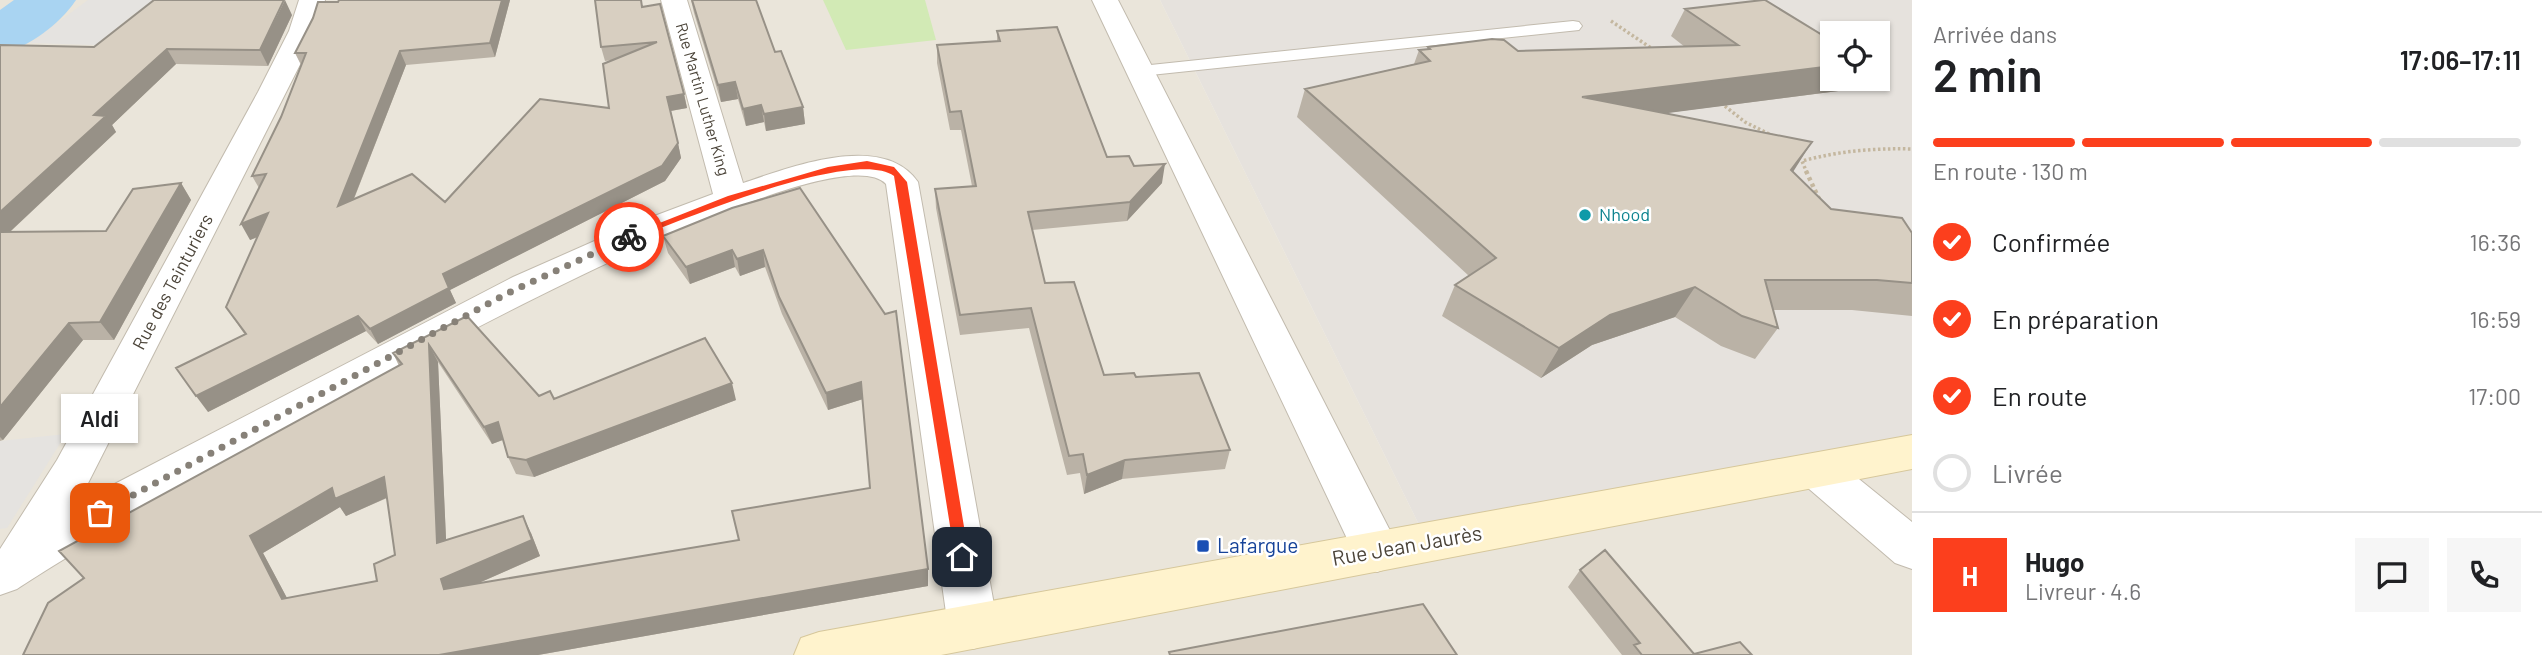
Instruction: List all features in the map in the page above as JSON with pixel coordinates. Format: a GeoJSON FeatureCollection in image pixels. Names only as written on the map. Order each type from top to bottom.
{"type":"FeatureCollection","features":[{"type":"Feature","properties":{"kind":"main road","name":"Rue Jean Jaurès"},"geometry":{"type":"LineString","coordinates":[[818,655],[1912,452]]}},
{"type":"Feature","properties":{"kind":"street","name":"Rue des Teinturiers"},"geometry":{"type":"LineString","coordinates":[[11,567],[72,472],[260,116],[303,31],[312,0]]}},
{"type":"Feature","properties":{"kind":"street","name":"Rue Martin Luther King"},"geometry":{"type":"LineString","coordinates":[[674,0],[731,198]]}},
{"type":"Feature","properties":{"kind":"street"},"geometry":{"type":"LineString","coordinates":[[1105,0],[1377,552]]}},
{"type":"Feature","properties":{"kind":"street"},"geometry":{"type":"LineString","coordinates":[[11,567],[124,499],[508,293],[634,235],[731,198],[849,166],[880,166],[891,169],[902,182],[973,627]]}},
{"type":"Feature","properties":{"kind":"street"},"geometry":{"type":"LineString","coordinates":[[1817,470],[1912,549]]}},
{"type":"Feature","properties":{"kind":"lane"},"geometry":{"type":"LineString","coordinates":[[1141,71],[1573,26]]}},
{"type":"Feature","properties":{"kind":"path"},"geometry":{"type":"LineString","coordinates":[[1611,21],[1656,52]]}},
{"type":"Feature","properties":{"kind":"path"},"geometry":{"type":"LineString","coordinates":[[1715,98],[1745,122],[1780,140]]}},
{"type":"Feature","properties":{"kind":"path"},"geometry":{"type":"LineString","coordinates":[[1802,161],[1871,147],[1912,149]]}},
{"type":"Feature","properties":{"kind":"path"},"geometry":{"type":"LineString","coordinates":[[1795,154],[1802,161],[1821,202]]}},
{"type":"Feature","properties":{"kind":"shaded area"},"geometry":{"type":"Polygon","coordinates":[[[0,0],[40,0],[0,30],[0,0]]]}},
{"type":"Feature","properties":{"kind":"shaded area"},"geometry":{"type":"Polygon","coordinates":[[[74,0],[1160,0],[1428,543],[1912,444],[1912,655],[0,655],[0,56],[74,0]]]}},
{"type":"Feature","properties":{"kind":"shaded area"},"geometry":{"type":"Polygon","coordinates":[[[88,0],[176,0],[158,15],[134,14],[96,45],[30,43],[88,0]]]}},
{"type":"Feature","properties":{"kind":"shaded area"},"geometry":{"type":"Polygon","coordinates":[[[1160,0],[1912,0],[1912,444],[1428,543],[1160,0]]]}},
{"type":"Feature","properties":{"kind":"shaded area"},"geometry":{"type":"Polygon","coordinates":[[[66,434],[7,528],[0,529],[0,441],[66,434]]]}},
{"type":"Feature","properties":{"kind":"green space"},"geometry":{"type":"Polygon","coordinates":[[[823,0],[925,0],[936,40],[846,50],[823,0]]]}},
{"type":"Feature","properties":{"kind":"building"},"geometry":{"type":"Polygon","coordinates":[[[154,0],[284,0],[260,50],[167,49],[94,115],[106,116],[0,212],[0,45],[94,47],[154,0]]]}},
{"type":"Feature","properties":{"kind":"building"},"geometry":{"type":"Polygon","coordinates":[[[502,0],[490,43],[400,51],[338,206],[412,174],[445,202],[540,99],[609,108],[603,64],[657,42],[601,47],[595,0],[641,0],[642,7],[660,4],[684,94],[667,97],[678,143],[662,166],[443,274],[449,288],[370,329],[358,316],[196,396],[176,368],[246,334],[226,307],[268,213],[241,224],[266,174],[252,176],[281,117],[306,53],[295,53],[318,2],[502,0]]]}},
{"type":"Feature","properties":{"kind":"building"},"geometry":{"type":"Polygon","coordinates":[[[692,0],[756,0],[775,52],[781,51],[803,107],[764,114],[761,105],[743,109],[735,82],[718,85],[692,0]]]}},
{"type":"Feature","properties":{"kind":"building","name":"Nhood"},"geometry":{"type":"Polygon","coordinates":[[[1765,0],[1820,34],[1820,67],[1582,97],[1812,142],[1791,170],[1831,209],[1902,218],[1912,233],[1912,283],[1877,280],[1765,280],[1778,328],[1742,316],[1695,287],[1610,315],[1559,348],[1455,285],[1496,258],[1305,89],[1430,61],[1419,50],[1430,49],[1428,47],[1492,39],[1504,40],[1518,51],[1738,45],[1685,9],[1765,0]]]}},
{"type":"Feature","properties":{"kind":"building"},"geometry":{"type":"Polygon","coordinates":[[[1057,27],[1107,157],[1129,156],[1134,166],[1165,164],[1130,202],[1028,212],[1045,283],[1074,282],[1104,375],[1134,373],[1136,377],[1199,373],[1230,450],[1125,460],[1087,475],[1083,454],[1069,456],[1031,308],[960,315],[935,189],[976,186],[961,111],[950,112],[937,45],[1000,41],[997,31],[1057,27]]]}},
{"type":"Feature","properties":{"kind":"building"},"geometry":{"type":"Polygon","coordinates":[[[181,183],[100,322],[69,323],[0,407],[0,232],[106,231],[133,189],[181,183]]]}},
{"type":"Feature","properties":{"kind":"building"},"geometry":{"type":"Polygon","coordinates":[[[800,188],[885,314],[896,311],[928,569],[439,655],[23,655],[48,603],[84,578],[59,551],[402,364],[393,353],[467,316],[539,396],[550,391],[554,399],[705,338],[732,383],[526,460],[508,457],[498,422],[484,427],[429,345],[437,543],[523,516],[532,540],[441,579],[444,589],[739,540],[732,511],[870,488],[861,382],[826,393],[779,297],[763,250],[737,259],[732,250],[686,267],[663,236],[732,208],[800,188]],[[384,477],[335,499],[332,488],[250,536],[282,599],[377,581],[374,564],[395,555],[384,477]]]}},
{"type":"Feature","properties":{"kind":"building"},"geometry":{"type":"Polygon","coordinates":[[[1605,550],[1694,654],[1740,642],[1752,655],[1642,655],[1634,645],[1640,643],[1580,570],[1605,550]]]}},
{"type":"Feature","properties":{"kind":"building"},"geometry":{"type":"Polygon","coordinates":[[[1423,604],[1457,655],[1170,655],[1169,652],[1423,604]]]}},
{"type":"Feature","properties":{"kind":"waterway"},"geometry":{"type":"LineString","coordinates":[[0,37],[49,0]]}},
{"type":"Feature","properties":{"kind":"way so far"},"geometry":{"type":"LineString","coordinates":[[100,513],[508,293],[629,237]]}},
{"type":"Feature","properties":{"kind":"place","name":"Nhood"},"geometry":{"type":"Point","coordinates":[1585,215]}},
{"type":"Feature","properties":{"kind":"place","name":"Aldi"},"geometry":{"type":"Point","coordinates":[100,513]}},
{"type":"Feature","properties":{"kind":"place","name":"Lafargue"},"geometry":{"type":"Point","coordinates":[1203,546]}},
{"type":"Feature","properties":{"kind":"route"},"geometry":{"type":"LineString","coordinates":[[629,237],[731,198],[828,170],[867,164],[891,169],[898,175],[902,182],[962,557]]}}]}
